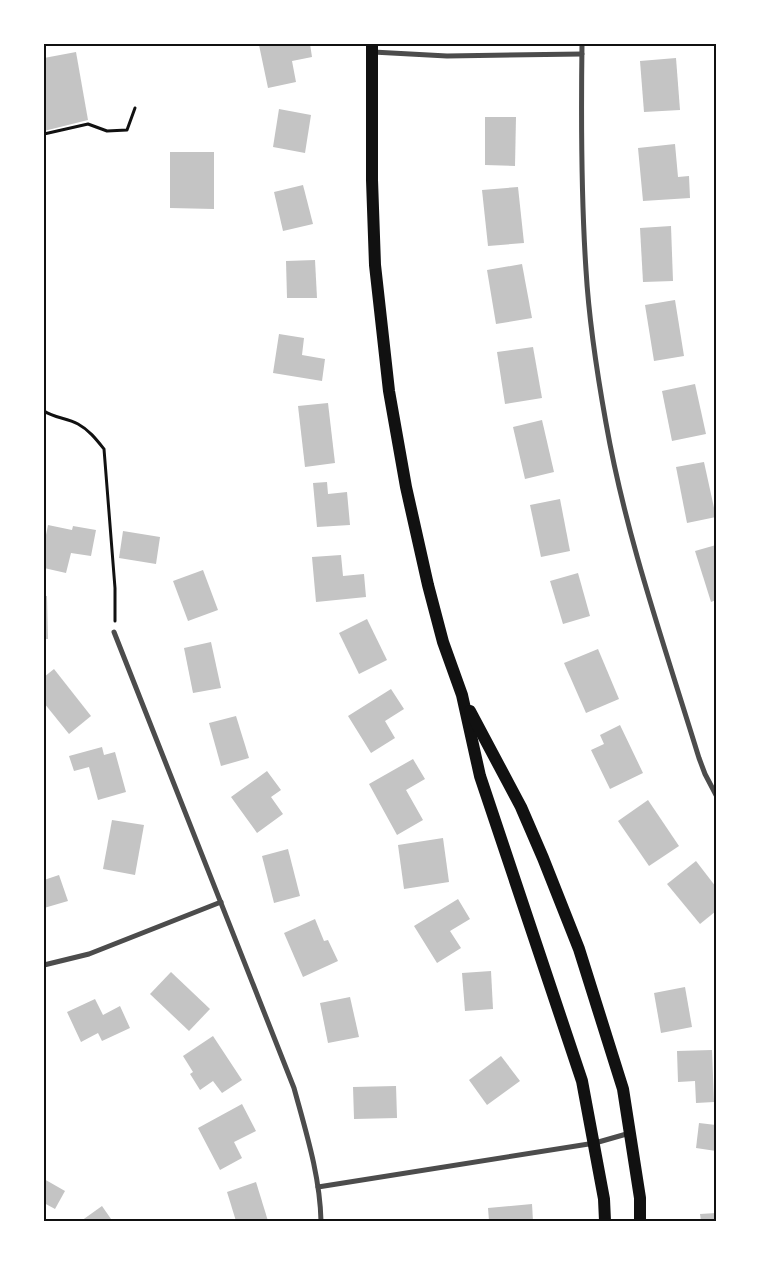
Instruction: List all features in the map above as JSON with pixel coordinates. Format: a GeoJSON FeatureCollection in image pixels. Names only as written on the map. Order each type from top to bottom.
{"type":"FeatureCollection","features":[{"type":"Feature","properties":{"kind":"main road"},"geometry":{"type":"LineString","coordinates":[[372,48],[372,180],[375,265],[389,391],[406,487],[428,585],[443,642],[462,695],[480,776],[582,1081],[604,1199],[605,1221]]}},
{"type":"Feature","properties":{"kind":"main road"},"geometry":{"type":"LineString","coordinates":[[462,695],[520,807],[543,858],[579,949],[623,1089],[640,1198],[640,1221]]}},
{"type":"Feature","properties":{"kind":"street"},"geometry":{"type":"LineString","coordinates":[[582,44],[582,193],[586,272],[606,425],[638,564],[699,758],[716,795]]}},
{"type":"Feature","properties":{"kind":"street"},"geometry":{"type":"LineString","coordinates":[[372,48],[447,56],[582,54]]}},
{"type":"Feature","properties":{"kind":"street"},"geometry":{"type":"LineString","coordinates":[[114,632],[294,1088],[318,1187],[321,1221]]}},
{"type":"Feature","properties":{"kind":"street"},"geometry":{"type":"LineString","coordinates":[[44,965],[89,954],[222,902]]}},
{"type":"Feature","properties":{"kind":"street"},"geometry":{"type":"LineString","coordinates":[[318,1187],[594,1142],[631,1133]]}},
{"type":"Feature","properties":{"kind":"path"},"geometry":{"type":"LineString","coordinates":[[44,134],[88,124],[107,131],[127,130],[135,108]]}},
{"type":"Feature","properties":{"kind":"path"},"geometry":{"type":"LineString","coordinates":[[44,411],[77,424],[92,433],[104,449],[115,588],[114,632]]}},
{"type":"Feature","properties":{"kind":"building"},"geometry":{"type":"Polygon","coordinates":[[[310,44],[312,57],[292,61],[296,82],[268,88],[259,45],[310,44]]]}},
{"type":"Feature","properties":{"kind":"building"},"geometry":{"type":"Polygon","coordinates":[[[76,52],[88,120],[44,131],[44,58],[76,52]]]}},
{"type":"Feature","properties":{"kind":"building"},"geometry":{"type":"Polygon","coordinates":[[[676,58],[680,110],[644,112],[640,61],[676,58]]]}},
{"type":"Feature","properties":{"kind":"building"},"geometry":{"type":"Polygon","coordinates":[[[279,109],[311,115],[305,153],[273,147],[279,109]]]}},
{"type":"Feature","properties":{"kind":"building"},"geometry":{"type":"Polygon","coordinates":[[[485,117],[516,117],[515,166],[485,165],[485,117]]]}},
{"type":"Feature","properties":{"kind":"building"},"geometry":{"type":"Polygon","coordinates":[[[675,144],[678,177],[689,176],[690,198],[643,201],[638,148],[675,144]]]}},
{"type":"Feature","properties":{"kind":"building"},"geometry":{"type":"Polygon","coordinates":[[[170,152],[214,152],[214,209],[170,208],[170,152]]]}},
{"type":"Feature","properties":{"kind":"building"},"geometry":{"type":"Polygon","coordinates":[[[303,185],[313,224],[283,231],[274,192],[303,185]]]}},
{"type":"Feature","properties":{"kind":"building"},"geometry":{"type":"Polygon","coordinates":[[[518,187],[524,243],[488,246],[482,190],[518,187]]]}},
{"type":"Feature","properties":{"kind":"building"},"geometry":{"type":"Polygon","coordinates":[[[671,226],[673,281],[643,282],[640,228],[671,226]]]}},
{"type":"Feature","properties":{"kind":"building"},"geometry":{"type":"Polygon","coordinates":[[[315,260],[317,298],[287,298],[286,261],[315,260]]]}},
{"type":"Feature","properties":{"kind":"building"},"geometry":{"type":"Polygon","coordinates":[[[522,264],[532,318],[496,324],[487,270],[522,264]]]}},
{"type":"Feature","properties":{"kind":"building"},"geometry":{"type":"Polygon","coordinates":[[[675,300],[684,356],[654,361],[645,305],[675,300]]]}},
{"type":"Feature","properties":{"kind":"building"},"geometry":{"type":"Polygon","coordinates":[[[279,334],[304,338],[302,355],[325,359],[322,381],[273,373],[279,334]]]}},
{"type":"Feature","properties":{"kind":"building"},"geometry":{"type":"Polygon","coordinates":[[[533,347],[542,398],[505,404],[497,352],[533,347]]]}},
{"type":"Feature","properties":{"kind":"building"},"geometry":{"type":"Polygon","coordinates":[[[695,384],[706,434],[672,441],[662,391],[695,384]]]}},
{"type":"Feature","properties":{"kind":"building"},"geometry":{"type":"Polygon","coordinates":[[[328,403],[335,463],[305,467],[298,406],[328,403]]]}},
{"type":"Feature","properties":{"kind":"building"},"geometry":{"type":"Polygon","coordinates":[[[542,420],[554,472],[525,479],[513,427],[542,420]]]}},
{"type":"Feature","properties":{"kind":"building"},"geometry":{"type":"Polygon","coordinates":[[[704,462],[716,517],[687,523],[676,467],[704,462]]]}},
{"type":"Feature","properties":{"kind":"building"},"geometry":{"type":"Polygon","coordinates":[[[327,482],[328,494],[347,492],[350,525],[317,527],[313,483],[327,482]]]}},
{"type":"Feature","properties":{"kind":"building"},"geometry":{"type":"Polygon","coordinates":[[[560,499],[570,551],[541,557],[530,505],[560,499]]]}},
{"type":"Feature","properties":{"kind":"building"},"geometry":{"type":"Polygon","coordinates":[[[48,525],[72,530],[73,526],[96,530],[91,556],[71,553],[66,573],[44,568],[44,545],[48,525]]]}},
{"type":"Feature","properties":{"kind":"building"},"geometry":{"type":"Polygon","coordinates":[[[123,531],[160,537],[156,564],[119,558],[123,531]]]}},
{"type":"Feature","properties":{"kind":"building"},"geometry":{"type":"Polygon","coordinates":[[[716,545],[716,600],[711,602],[695,551],[716,545]]]}},
{"type":"Feature","properties":{"kind":"building"},"geometry":{"type":"Polygon","coordinates":[[[341,555],[343,576],[364,574],[366,597],[316,602],[312,557],[341,555]]]}},
{"type":"Feature","properties":{"kind":"building"},"geometry":{"type":"Polygon","coordinates":[[[203,570],[218,610],[188,621],[173,581],[203,570]]]}},
{"type":"Feature","properties":{"kind":"building"},"geometry":{"type":"Polygon","coordinates":[[[578,573],[590,616],[563,624],[550,581],[578,573]]]}},
{"type":"Feature","properties":{"kind":"building"},"geometry":{"type":"Polygon","coordinates":[[[44,596],[47,596],[48,639],[44,639],[44,596]]]}},
{"type":"Feature","properties":{"kind":"building"},"geometry":{"type":"Polygon","coordinates":[[[367,619],[387,660],[359,674],[339,633],[367,619]]]}},
{"type":"Feature","properties":{"kind":"building"},"geometry":{"type":"Polygon","coordinates":[[[211,642],[221,688],[193,693],[184,648],[211,642]]]}},
{"type":"Feature","properties":{"kind":"building"},"geometry":{"type":"Polygon","coordinates":[[[598,649],[619,699],[586,713],[564,663],[598,649]]]}},
{"type":"Feature","properties":{"kind":"building"},"geometry":{"type":"Polygon","coordinates":[[[54,669],[91,716],[69,734],[44,703],[44,677],[54,669]]]}},
{"type":"Feature","properties":{"kind":"building"},"geometry":{"type":"Polygon","coordinates":[[[391,689],[404,709],[385,721],[395,738],[371,753],[348,716],[391,689]]]}},
{"type":"Feature","properties":{"kind":"building"},"geometry":{"type":"Polygon","coordinates":[[[236,716],[249,758],[221,766],[209,723],[236,716]]]}},
{"type":"Feature","properties":{"kind":"building"},"geometry":{"type":"Polygon","coordinates":[[[620,725],[643,773],[610,789],[591,750],[604,744],[600,735],[620,725]]]}},
{"type":"Feature","properties":{"kind":"building"},"geometry":{"type":"Polygon","coordinates":[[[102,747],[104,755],[115,752],[126,792],[98,800],[89,767],[74,771],[69,756],[102,747]]]}},
{"type":"Feature","properties":{"kind":"building"},"geometry":{"type":"Polygon","coordinates":[[[413,759],[425,779],[406,790],[423,820],[397,835],[369,784],[413,759]]]}},
{"type":"Feature","properties":{"kind":"building"},"geometry":{"type":"Polygon","coordinates":[[[267,771],[281,790],[271,797],[283,814],[257,833],[231,797],[267,771]]]}},
{"type":"Feature","properties":{"kind":"building"},"geometry":{"type":"Polygon","coordinates":[[[648,800],[679,846],[649,866],[618,821],[648,800]]]}},
{"type":"Feature","properties":{"kind":"building"},"geometry":{"type":"Polygon","coordinates":[[[112,820],[144,825],[135,875],[103,869],[112,820]]]}},
{"type":"Feature","properties":{"kind":"building"},"geometry":{"type":"Polygon","coordinates":[[[443,838],[449,882],[404,889],[398,845],[443,838]]]}},
{"type":"Feature","properties":{"kind":"building"},"geometry":{"type":"Polygon","coordinates":[[[288,849],[300,896],[274,903],[262,856],[288,849]]]}},
{"type":"Feature","properties":{"kind":"building"},"geometry":{"type":"Polygon","coordinates":[[[696,861],[716,887],[716,911],[700,924],[667,884],[696,861]]]}},
{"type":"Feature","properties":{"kind":"building"},"geometry":{"type":"Polygon","coordinates":[[[59,875],[68,901],[44,908],[44,880],[59,875]]]}},
{"type":"Feature","properties":{"kind":"building"},"geometry":{"type":"Polygon","coordinates":[[[458,899],[470,919],[450,931],[461,948],[437,963],[414,926],[458,899]]]}},
{"type":"Feature","properties":{"kind":"building"},"geometry":{"type":"Polygon","coordinates":[[[315,919],[324,941],[328,940],[338,961],[303,977],[284,933],[315,919]]]}},
{"type":"Feature","properties":{"kind":"building"},"geometry":{"type":"Polygon","coordinates":[[[491,971],[493,1009],[465,1011],[462,973],[491,971]]]}},
{"type":"Feature","properties":{"kind":"building"},"geometry":{"type":"Polygon","coordinates":[[[171,972],[210,1009],[189,1031],[150,994],[171,972]]]}},
{"type":"Feature","properties":{"kind":"building"},"geometry":{"type":"Polygon","coordinates":[[[685,987],[692,1027],[661,1033],[654,993],[685,987]]]}},
{"type":"Feature","properties":{"kind":"building"},"geometry":{"type":"Polygon","coordinates":[[[350,997],[359,1037],[328,1043],[320,1003],[350,997]]]}},
{"type":"Feature","properties":{"kind":"building"},"geometry":{"type":"Polygon","coordinates":[[[95,999],[103,1015],[120,1006],[130,1028],[102,1041],[98,1033],[81,1042],[67,1012],[95,999]]]}},
{"type":"Feature","properties":{"kind":"building"},"geometry":{"type":"Polygon","coordinates":[[[213,1036],[242,1080],[222,1093],[213,1081],[200,1090],[190,1074],[193,1072],[183,1056],[213,1036]]]}},
{"type":"Feature","properties":{"kind":"building"},"geometry":{"type":"Polygon","coordinates":[[[712,1050],[714,1102],[696,1103],[695,1081],[678,1082],[677,1051],[712,1050]]]}},
{"type":"Feature","properties":{"kind":"building"},"geometry":{"type":"Polygon","coordinates":[[[501,1056],[520,1081],[487,1105],[469,1080],[501,1056]]]}},
{"type":"Feature","properties":{"kind":"building"},"geometry":{"type":"Polygon","coordinates":[[[396,1086],[397,1118],[354,1119],[353,1087],[396,1086]]]}},
{"type":"Feature","properties":{"kind":"building"},"geometry":{"type":"Polygon","coordinates":[[[242,1104],[256,1131],[234,1142],[242,1158],[220,1170],[198,1128],[242,1104]]]}},
{"type":"Feature","properties":{"kind":"building"},"geometry":{"type":"Polygon","coordinates":[[[699,1123],[716,1125],[716,1151],[696,1148],[699,1123]]]}},
{"type":"Feature","properties":{"kind":"building"},"geometry":{"type":"Polygon","coordinates":[[[44,1179],[65,1191],[55,1209],[44,1203],[44,1179]]]}},
{"type":"Feature","properties":{"kind":"building"},"geometry":{"type":"Polygon","coordinates":[[[256,1182],[268,1221],[236,1221],[227,1192],[256,1182]]]}},
{"type":"Feature","properties":{"kind":"building"},"geometry":{"type":"Polygon","coordinates":[[[532,1204],[533,1221],[489,1221],[488,1208],[532,1204]]]}},
{"type":"Feature","properties":{"kind":"building"},"geometry":{"type":"Polygon","coordinates":[[[102,1206],[111,1219],[108,1221],[81,1221],[102,1206]]]}},
{"type":"Feature","properties":{"kind":"building"},"geometry":{"type":"Polygon","coordinates":[[[716,1213],[716,1221],[701,1221],[700,1214],[716,1213]]]}}]}
